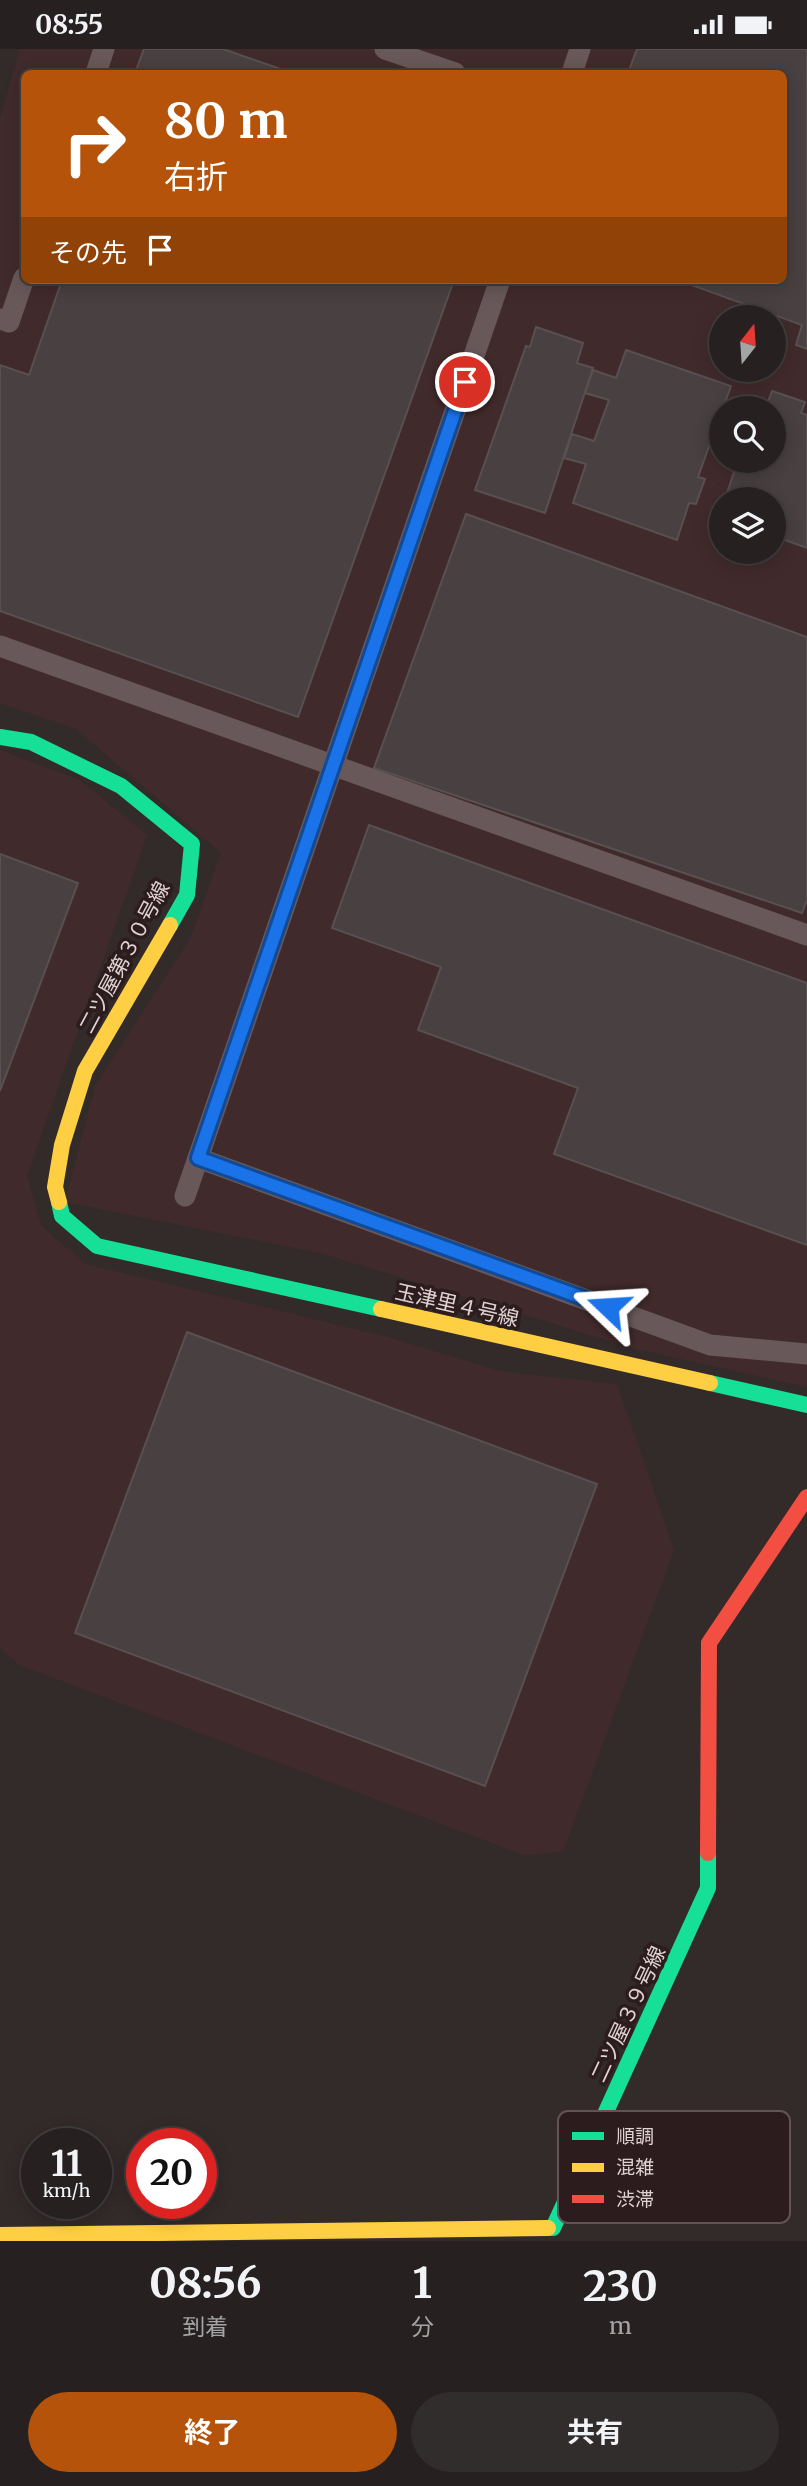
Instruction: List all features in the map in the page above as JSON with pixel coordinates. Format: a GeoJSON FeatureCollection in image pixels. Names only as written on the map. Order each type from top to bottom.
{"type":"FeatureCollection","features":[{"type":"Feature","properties":{"kind":"street","name":"二ツ屋第３０号線"},"geometry":{"type":"LineString","coordinates":[[0,737],[31,742],[121,786],[192,844],[187,895],[85,1071],[62,1145],[55,1187],[62,1216],[97,1246]]}},
{"type":"Feature","properties":{"kind":"street","name":"玉津里４号線"},"geometry":{"type":"LineString","coordinates":[[97,1246],[807,1405]]}},
{"type":"Feature","properties":{"kind":"street","name":"二ツ屋３９号線"},"geometry":{"type":"LineString","coordinates":[[606,2111],[708,1888],[709,1643],[807,1497]]}},
{"type":"Feature","properties":{"kind":"street","name":"二ツ屋３９号線"},"geometry":{"type":"LineString","coordinates":[[0,2235],[553,2228],[558,2217]]}},
{"type":"Feature","properties":{"kind":"lane"},"geometry":{"type":"LineString","coordinates":[[97,70],[104,49]]}},
{"type":"Feature","properties":{"kind":"lane"},"geometry":{"type":"LineString","coordinates":[[385,49],[446,70]]}},
{"type":"Feature","properties":{"kind":"lane"},"geometry":{"type":"LineString","coordinates":[[573,70],[580,49]]}},
{"type":"Feature","properties":{"kind":"lane"},"geometry":{"type":"LineString","coordinates":[[0,319],[9,322],[22,284]]}},
{"type":"Feature","properties":{"kind":"lane"},"geometry":{"type":"LineString","coordinates":[[185,1196],[499,284]]}},
{"type":"Feature","properties":{"kind":"lane"},"geometry":{"type":"LineString","coordinates":[[0,646],[807,935]]}},
{"type":"Feature","properties":{"kind":"lane"},"geometry":{"type":"LineString","coordinates":[[198,1158],[710,1345],[807,1354]]}},
{"type":"Feature","properties":{"kind":"shaded area"},"geometry":{"type":"Polygon","coordinates":[[[20,49],[807,49],[807,1387],[636,1349],[320,1253],[65,1202],[95,1086],[190,939],[221,853],[75,728],[0,703],[0,118],[20,49]]]}},
{"type":"Feature","properties":{"kind":"shaded area"},"geometry":{"type":"Polygon","coordinates":[[[0,750],[80,780],[147,835],[27,1175],[41,1226],[86,1264],[388,1337],[500,1371],[617,1384],[674,1550],[563,1852],[524,1855],[19,1665],[0,1647],[0,750]]]}},
{"type":"Feature","properties":{"kind":"building"},"geometry":{"type":"Polygon","coordinates":[[[144,49],[223,49],[283,70],[136,70],[144,49]]]}},
{"type":"Feature","properties":{"kind":"building"},"geometry":{"type":"Polygon","coordinates":[[[637,49],[807,49],[807,349],[796,345],[802,325],[786,319],[786,305],[747,305],[689,284],[787,284],[787,70],[629,70],[637,49]]]}},
{"type":"Feature","properties":{"kind":"building"},"geometry":{"type":"Polygon","coordinates":[[[61,284],[453,284],[298,717],[0,611],[0,365],[29,375],[61,284]]]}},
{"type":"Feature","properties":{"kind":"building"},"geometry":{"type":"Polygon","coordinates":[[[536,327],[583,343],[577,363],[593,368],[545,513],[475,490],[526,346],[530,347],[536,327]]]}},
{"type":"Feature","properties":{"kind":"building"},"geometry":{"type":"Polygon","coordinates":[[[626,350],[709,378],[709,382],[731,386],[727,396],[709,396],[709,447],[698,477],[705,479],[696,504],[689,503],[677,540],[573,503],[586,464],[564,458],[572,434],[594,441],[609,400],[585,393],[593,370],[616,378],[626,350]]]}},
{"type":"Feature","properties":{"kind":"building"},"geometry":{"type":"Polygon","coordinates":[[[772,391],[805,402],[801,413],[807,415],[807,548],[786,540],[786,487],[729,487],[734,473],[786,473],[786,396],[770,396],[772,391]]]}},
{"type":"Feature","properties":{"kind":"building"},"geometry":{"type":"Polygon","coordinates":[[[466,514],[807,637],[807,900],[802,913],[374,768],[466,514]]]}},
{"type":"Feature","properties":{"kind":"building"},"geometry":{"type":"Polygon","coordinates":[[[369,825],[807,983],[807,1245],[554,1154],[578,1088],[418,1030],[441,967],[332,928],[369,825]]]}},
{"type":"Feature","properties":{"kind":"building"},"geometry":{"type":"Polygon","coordinates":[[[0,854],[78,883],[0,1091],[0,854]]]}},
{"type":"Feature","properties":{"kind":"building"},"geometry":{"type":"Polygon","coordinates":[[[187,1332],[597,1484],[485,1786],[75,1633],[187,1332]]]}},
{"type":"Feature","properties":{"kind":"traffic: fast"},"geometry":{"type":"LineString","coordinates":[[0,737],[31,742],[121,786],[192,844],[187,895],[170,925]]}},
{"type":"Feature","properties":{"kind":"traffic: fast"},"geometry":{"type":"LineString","coordinates":[[59,1202],[62,1216],[97,1246],[381,1309]]}},
{"type":"Feature","properties":{"kind":"traffic: fast"},"geometry":{"type":"LineString","coordinates":[[710,1383],[807,1405]]}},
{"type":"Feature","properties":{"kind":"traffic: fast"},"geometry":{"type":"LineString","coordinates":[[606,2111],[708,1888],[708,1853]]}},
{"type":"Feature","properties":{"kind":"traffic: fast"},"geometry":{"type":"LineString","coordinates":[[548,2228],[553,2228],[558,2217]]}},
{"type":"Feature","properties":{"kind":"traffic: slow"},"geometry":{"type":"LineString","coordinates":[[59,1202],[55,1187],[62,1145],[85,1071],[170,925]]}},
{"type":"Feature","properties":{"kind":"traffic: slow"},"geometry":{"type":"LineString","coordinates":[[381,1309],[710,1383]]}},
{"type":"Feature","properties":{"kind":"traffic: slow"},"geometry":{"type":"LineString","coordinates":[[0,2235],[548,2228]]}},
{"type":"Feature","properties":{"kind":"traffic: jam"},"geometry":{"type":"LineString","coordinates":[[708,1853],[709,1643],[807,1497]]}},
{"type":"Feature","properties":{"kind":"route"},"geometry":{"type":"LineString","coordinates":[[465,382],[198,1158],[608,1307]]}}]}
